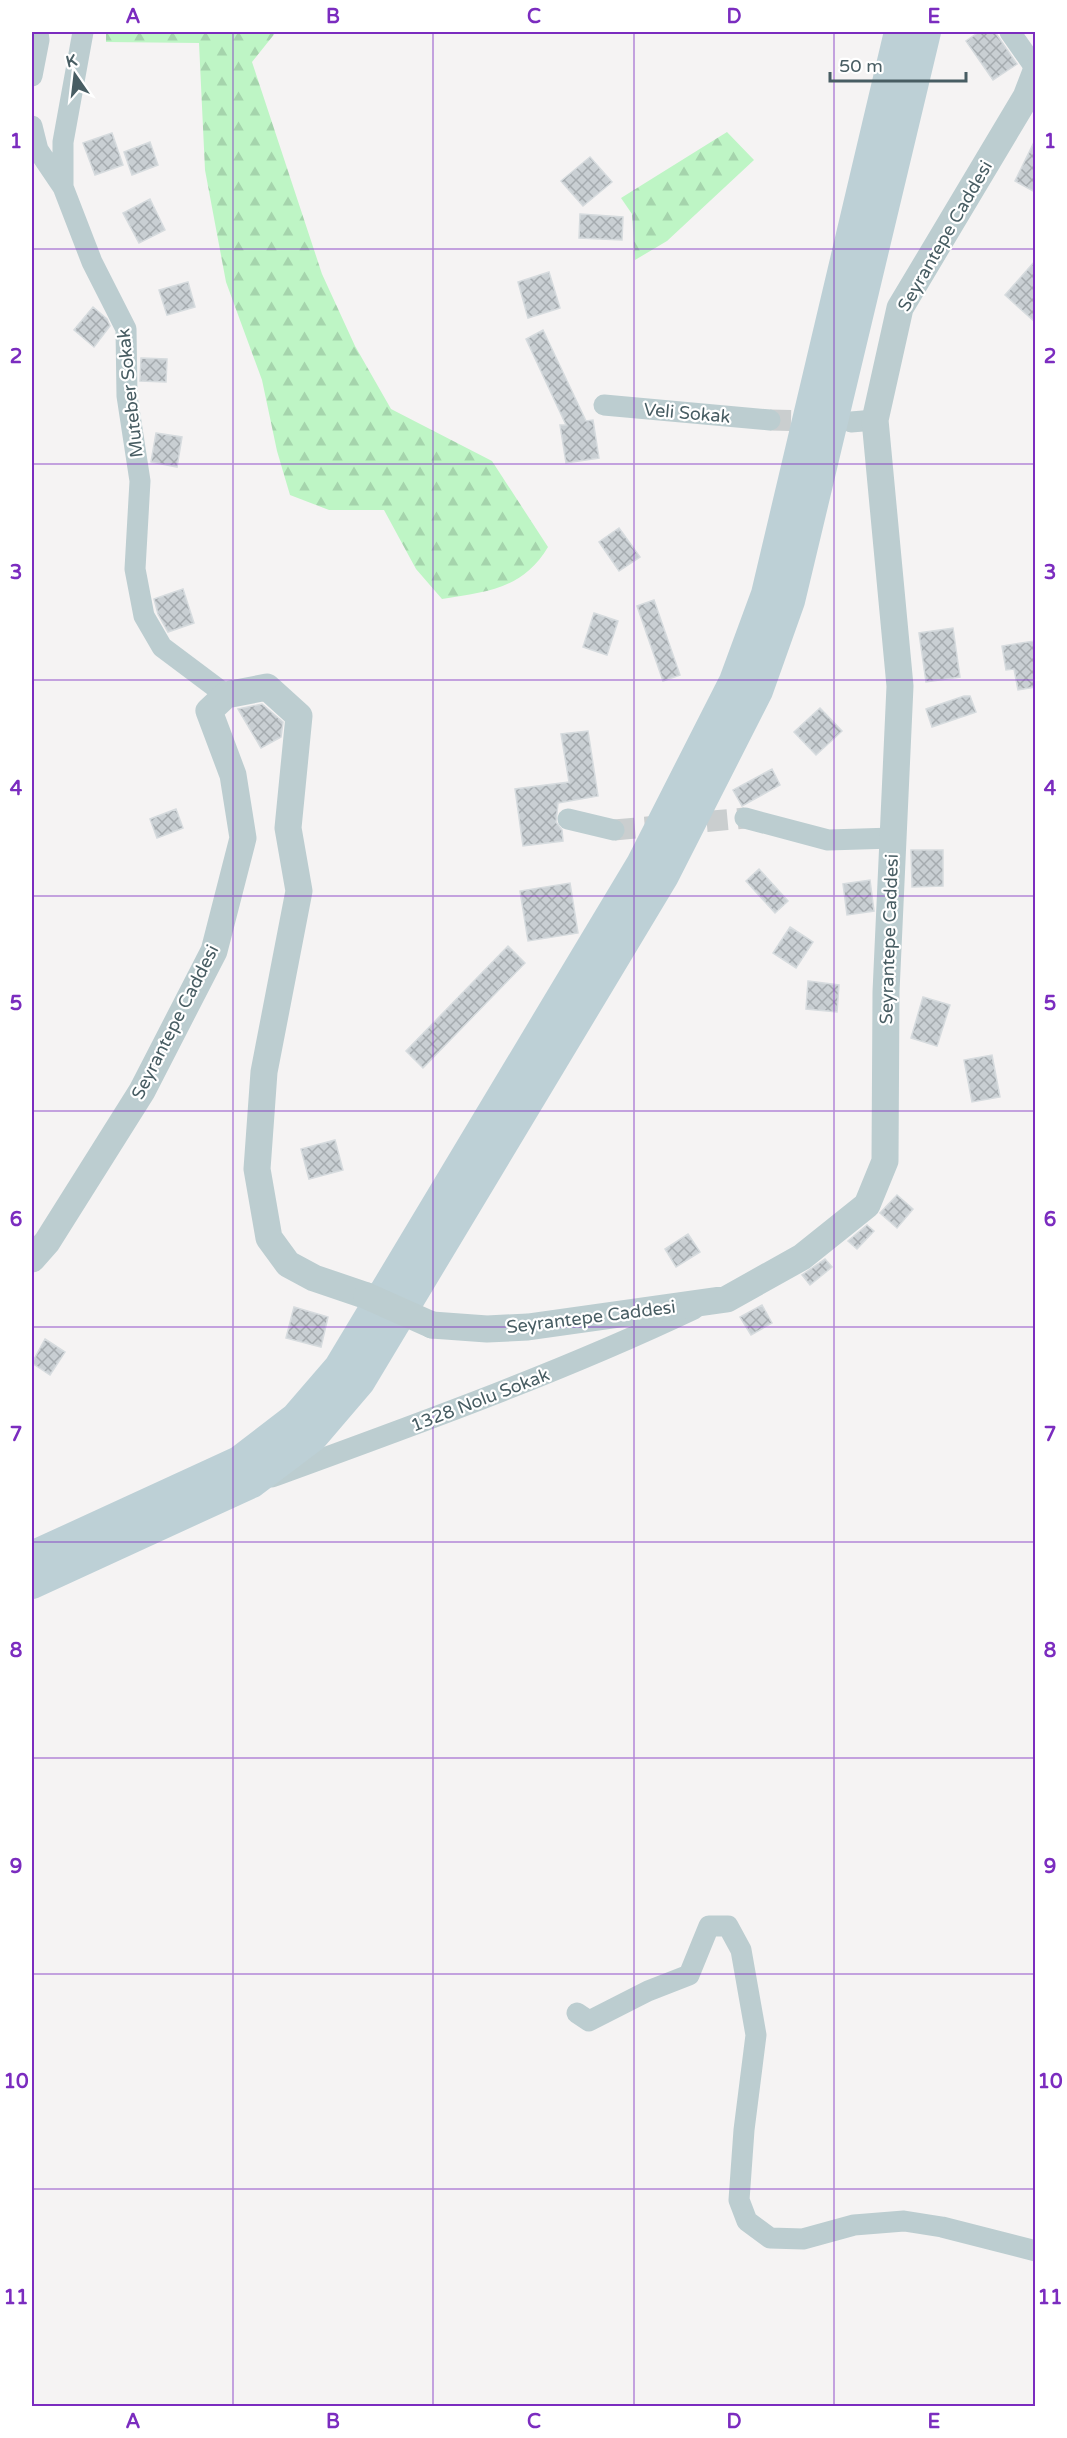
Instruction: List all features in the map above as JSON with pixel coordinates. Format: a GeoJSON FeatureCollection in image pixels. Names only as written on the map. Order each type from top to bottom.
{"type":"FeatureCollection","features":[{"type":"Feature","properties":{"kind":"main road"},"geometry":{"type":"LineString","coordinates":[[32,1556],[239,1461],[295,1418],[339,1367],[641,864],[734,681],[766,594],[899,32]]}},
{"type":"Feature","properties":{"kind":"main road"},"geometry":{"type":"LineString","coordinates":[[32,1584],[247,1486],[313,1437],[360,1382],[663,876],[758,691],[790,601],[926,32]]}},
{"type":"Feature","properties":{"kind":"street"},"geometry":{"type":"LineString","coordinates":[[32,76],[39,40],[38,32]]}},
{"type":"Feature","properties":{"kind":"street","name":"Muteber Sokak"},"geometry":{"type":"LineString","coordinates":[[83,32],[63,142],[63,187],[92,262],[126,328],[127,396],[140,482],[135,569],[144,616],[162,646],[226,695]]}},
{"type":"Feature","properties":{"kind":"street"},"geometry":{"type":"LineString","coordinates":[[1010,32],[1035,70]]}},
{"type":"Feature","properties":{"kind":"street","name":"Seyrantepe Caddesi"},"geometry":{"type":"LineString","coordinates":[[32,1260],[47,1242],[142,1091],[214,951],[243,838],[233,775],[209,711],[226,695],[267,687],[299,716],[288,828],[299,891],[264,1072],[256,1169],[269,1238],[288,1264],[314,1278],[367,1296],[432,1325],[487,1329],[528,1327],[727,1299],[802,1257],[867,1204],[885,1161],[886,992],[900,686],[863,421],[900,308],[1026,98],[1035,70]]}},
{"type":"Feature","properties":{"kind":"street"},"geometry":{"type":"LineString","coordinates":[[32,126],[38,150],[63,187]]}},
{"type":"Feature","properties":{"kind":"street","name":"Veli Sokak"},"geometry":{"type":"LineString","coordinates":[[604,405],[770,420]]}},
{"type":"Feature","properties":{"kind":"street"},"geometry":{"type":"LineString","coordinates":[[745,818],[828,840],[894,838]]}},
{"type":"Feature","properties":{"kind":"street"},"geometry":{"type":"LineString","coordinates":[[568,819],[614,830]]}},
{"type":"Feature","properties":{"kind":"street","name":"1328 Nolu Sokak"},"geometry":{"type":"LineString","coordinates":[[247,1486],[418,1424],[607,1350],[708,1302]]}},
{"type":"Feature","properties":{"kind":"street"},"geometry":{"type":"LineString","coordinates":[[577,2013],[589,2021],[599,2018],[623,2002],[689,1975],[709,1926],[728,1926],[741,1950],[756,2035],[744,2130],[739,2200],[747,2221],[770,2238],[803,2240],[854,2225],[904,2221],[942,2227],[1035,2251]]}},
{"type":"Feature","properties":{"kind":"green space"},"geometry":{"type":"Polygon","coordinates":[[[106,32],[276,32],[252,62],[322,274],[355,346],[391,409],[492,461],[548,547],[527,572],[489,591],[442,599],[416,569],[384,510],[329,510],[290,495],[277,451],[262,380],[226,282],[205,170],[199,43],[106,42],[106,32]]]}},
{"type":"Feature","properties":{"kind":"green space"},"geometry":{"type":"Polygon","coordinates":[[[727,132],[754,160],[667,241],[635,260],[632,214],[621,198],[727,132]]]}},
{"type":"Feature","properties":{"kind":"building"},"geometry":{"type":"Polygon","coordinates":[[[979,32],[995,32],[1017,64],[993,80],[966,41],[979,32]]]}},
{"type":"Feature","properties":{"kind":"building"},"geometry":{"type":"Polygon","coordinates":[[[112,133],[123,165],[95,175],[83,143],[112,133]]]}},
{"type":"Feature","properties":{"kind":"building"},"geometry":{"type":"Polygon","coordinates":[[[1035,140],[1035,192],[1015,181],[1035,140]]]}},
{"type":"Feature","properties":{"kind":"building"},"geometry":{"type":"Polygon","coordinates":[[[150,142],[158,165],[132,175],[124,152],[150,142]]]}},
{"type":"Feature","properties":{"kind":"building"},"geometry":{"type":"Polygon","coordinates":[[[590,157],[612,182],[583,206],[561,181],[590,157]]]}},
{"type":"Feature","properties":{"kind":"building"},"geometry":{"type":"Polygon","coordinates":[[[150,199],[165,230],[139,243],[123,213],[150,199]]]}},
{"type":"Feature","properties":{"kind":"building"},"geometry":{"type":"Polygon","coordinates":[[[580,214],[623,217],[622,240],[579,238],[580,214]]]}},
{"type":"Feature","properties":{"kind":"building"},"geometry":{"type":"Polygon","coordinates":[[[1035,261],[1035,322],[1005,295],[1035,261]]]}},
{"type":"Feature","properties":{"kind":"building"},"geometry":{"type":"Polygon","coordinates":[[[549,272],[560,308],[528,318],[518,282],[549,272]]]}},
{"type":"Feature","properties":{"kind":"building"},"geometry":{"type":"Polygon","coordinates":[[[188,282],[195,307],[167,315],[159,290],[188,282]]]}},
{"type":"Feature","properties":{"kind":"building"},"geometry":{"type":"Polygon","coordinates":[[[93,307],[107,319],[110,326],[94,347],[74,330],[93,307]]]}},
{"type":"Feature","properties":{"kind":"building"},"geometry":{"type":"Polygon","coordinates":[[[543,330],[586,421],[593,420],[599,458],[566,463],[560,425],[566,425],[526,339],[543,330]]]}},
{"type":"Feature","properties":{"kind":"building"},"geometry":{"type":"Polygon","coordinates":[[[141,358],[167,359],[166,382],[140,381],[141,358]]]}},
{"type":"Feature","properties":{"kind":"building"},"geometry":{"type":"Polygon","coordinates":[[[156,433],[182,437],[177,467],[151,462],[156,433]]]}},
{"type":"Feature","properties":{"kind":"building"},"geometry":{"type":"Polygon","coordinates":[[[619,528],[640,557],[619,571],[599,542],[619,528]]]}},
{"type":"Feature","properties":{"kind":"building"},"geometry":{"type":"Polygon","coordinates":[[[183,589],[194,623],[168,632],[158,614],[154,599],[183,589]]]}},
{"type":"Feature","properties":{"kind":"building"},"geometry":{"type":"Polygon","coordinates":[[[654,600],[680,675],[663,681],[637,606],[654,600]]]}},
{"type":"Feature","properties":{"kind":"building"},"geometry":{"type":"Polygon","coordinates":[[[594,613],[618,621],[607,655],[583,647],[594,613]]]}},
{"type":"Feature","properties":{"kind":"building"},"geometry":{"type":"Polygon","coordinates":[[[953,628],[960,677],[926,682],[919,633],[953,628]]]}},
{"type":"Feature","properties":{"kind":"building"},"geometry":{"type":"Polygon","coordinates":[[[1034,641],[1035,687],[1018,690],[1014,669],[1006,670],[1002,646],[1034,641]]]}},
{"type":"Feature","properties":{"kind":"building"},"geometry":{"type":"Polygon","coordinates":[[[970,696],[976,712],[932,727],[926,709],[970,696]]]}},
{"type":"Feature","properties":{"kind":"building"},"geometry":{"type":"Polygon","coordinates":[[[262,704],[283,722],[281,737],[261,748],[238,709],[262,704]]]}},
{"type":"Feature","properties":{"kind":"building"},"geometry":{"type":"Polygon","coordinates":[[[820,708],[842,731],[816,755],[794,732],[820,708]]]}},
{"type":"Feature","properties":{"kind":"building"},"geometry":{"type":"Polygon","coordinates":[[[588,731],[598,796],[558,803],[556,822],[562,830],[563,841],[523,846],[515,789],[569,782],[561,734],[588,731]]]}},
{"type":"Feature","properties":{"kind":"building"},"geometry":{"type":"Polygon","coordinates":[[[772,769],[780,785],[742,806],[733,790],[772,769]]]}},
{"type":"Feature","properties":{"kind":"building"},"geometry":{"type":"Polygon","coordinates":[[[176,809],[183,828],[157,838],[150,819],[176,809]]]}},
{"type":"Feature","properties":{"kind":"building"},"geometry":{"type":"Polygon","coordinates":[[[911,850],[943,850],[943,886],[912,887],[911,850]]]}},
{"type":"Feature","properties":{"kind":"building"},"geometry":{"type":"Polygon","coordinates":[[[759,869],[788,901],[775,913],[746,881],[759,869]]]}},
{"type":"Feature","properties":{"kind":"building"},"geometry":{"type":"Polygon","coordinates":[[[870,880],[874,911],[847,915],[843,884],[870,880]]]}},
{"type":"Feature","properties":{"kind":"building"},"geometry":{"type":"Polygon","coordinates":[[[570,883],[578,933],[528,941],[520,891],[570,883]]]}},
{"type":"Feature","properties":{"kind":"building"},"geometry":{"type":"Polygon","coordinates":[[[790,927],[813,942],[796,968],[773,953],[790,927]]]}},
{"type":"Feature","properties":{"kind":"building"},"geometry":{"type":"Polygon","coordinates":[[[508,946],[525,963],[423,1068],[406,1051],[508,946]]]}},
{"type":"Feature","properties":{"kind":"building"},"geometry":{"type":"Polygon","coordinates":[[[808,981],[839,985],[837,1012],[806,1009],[808,981]]]}},
{"type":"Feature","properties":{"kind":"building"},"geometry":{"type":"Polygon","coordinates":[[[923,997],[950,1005],[937,1046],[911,1038],[923,997]]]}},
{"type":"Feature","properties":{"kind":"building"},"geometry":{"type":"Polygon","coordinates":[[[992,1055],[1000,1097],[972,1102],[964,1060],[992,1055]]]}},
{"type":"Feature","properties":{"kind":"building"},"geometry":{"type":"Polygon","coordinates":[[[335,1140],[343,1170],[309,1179],[301,1149],[335,1140]]]}},
{"type":"Feature","properties":{"kind":"building"},"geometry":{"type":"Polygon","coordinates":[[[897,1195],[913,1209],[897,1228],[880,1213],[897,1195]]]}},
{"type":"Feature","properties":{"kind":"building"},"geometry":{"type":"Polygon","coordinates":[[[867,1225],[874,1231],[857,1249],[848,1241],[867,1225]]]}},
{"type":"Feature","properties":{"kind":"building"},"geometry":{"type":"Polygon","coordinates":[[[688,1234],[700,1252],[676,1267],[665,1249],[688,1234]]]}},
{"type":"Feature","properties":{"kind":"building"},"geometry":{"type":"Polygon","coordinates":[[[825,1259],[832,1267],[810,1285],[802,1275],[825,1259]]]}},
{"type":"Feature","properties":{"kind":"building"},"geometry":{"type":"Polygon","coordinates":[[[762,1305],[772,1323],[751,1335],[740,1317],[762,1305]]]}},
{"type":"Feature","properties":{"kind":"building"},"geometry":{"type":"Polygon","coordinates":[[[294,1307],[328,1317],[321,1347],[286,1338],[294,1307]]]}},
{"type":"Feature","properties":{"kind":"building"},"geometry":{"type":"Polygon","coordinates":[[[45,1339],[65,1352],[50,1375],[32,1363],[45,1339]]]}},
{"type":"Feature","properties":{"kind":"tunnel"},"geometry":{"type":"LineString","coordinates":[[770,420],[820,421]]}},
{"type":"Feature","properties":{"kind":"tunnel"},"geometry":{"type":"LineString","coordinates":[[614,830],[745,818]]}}]}
